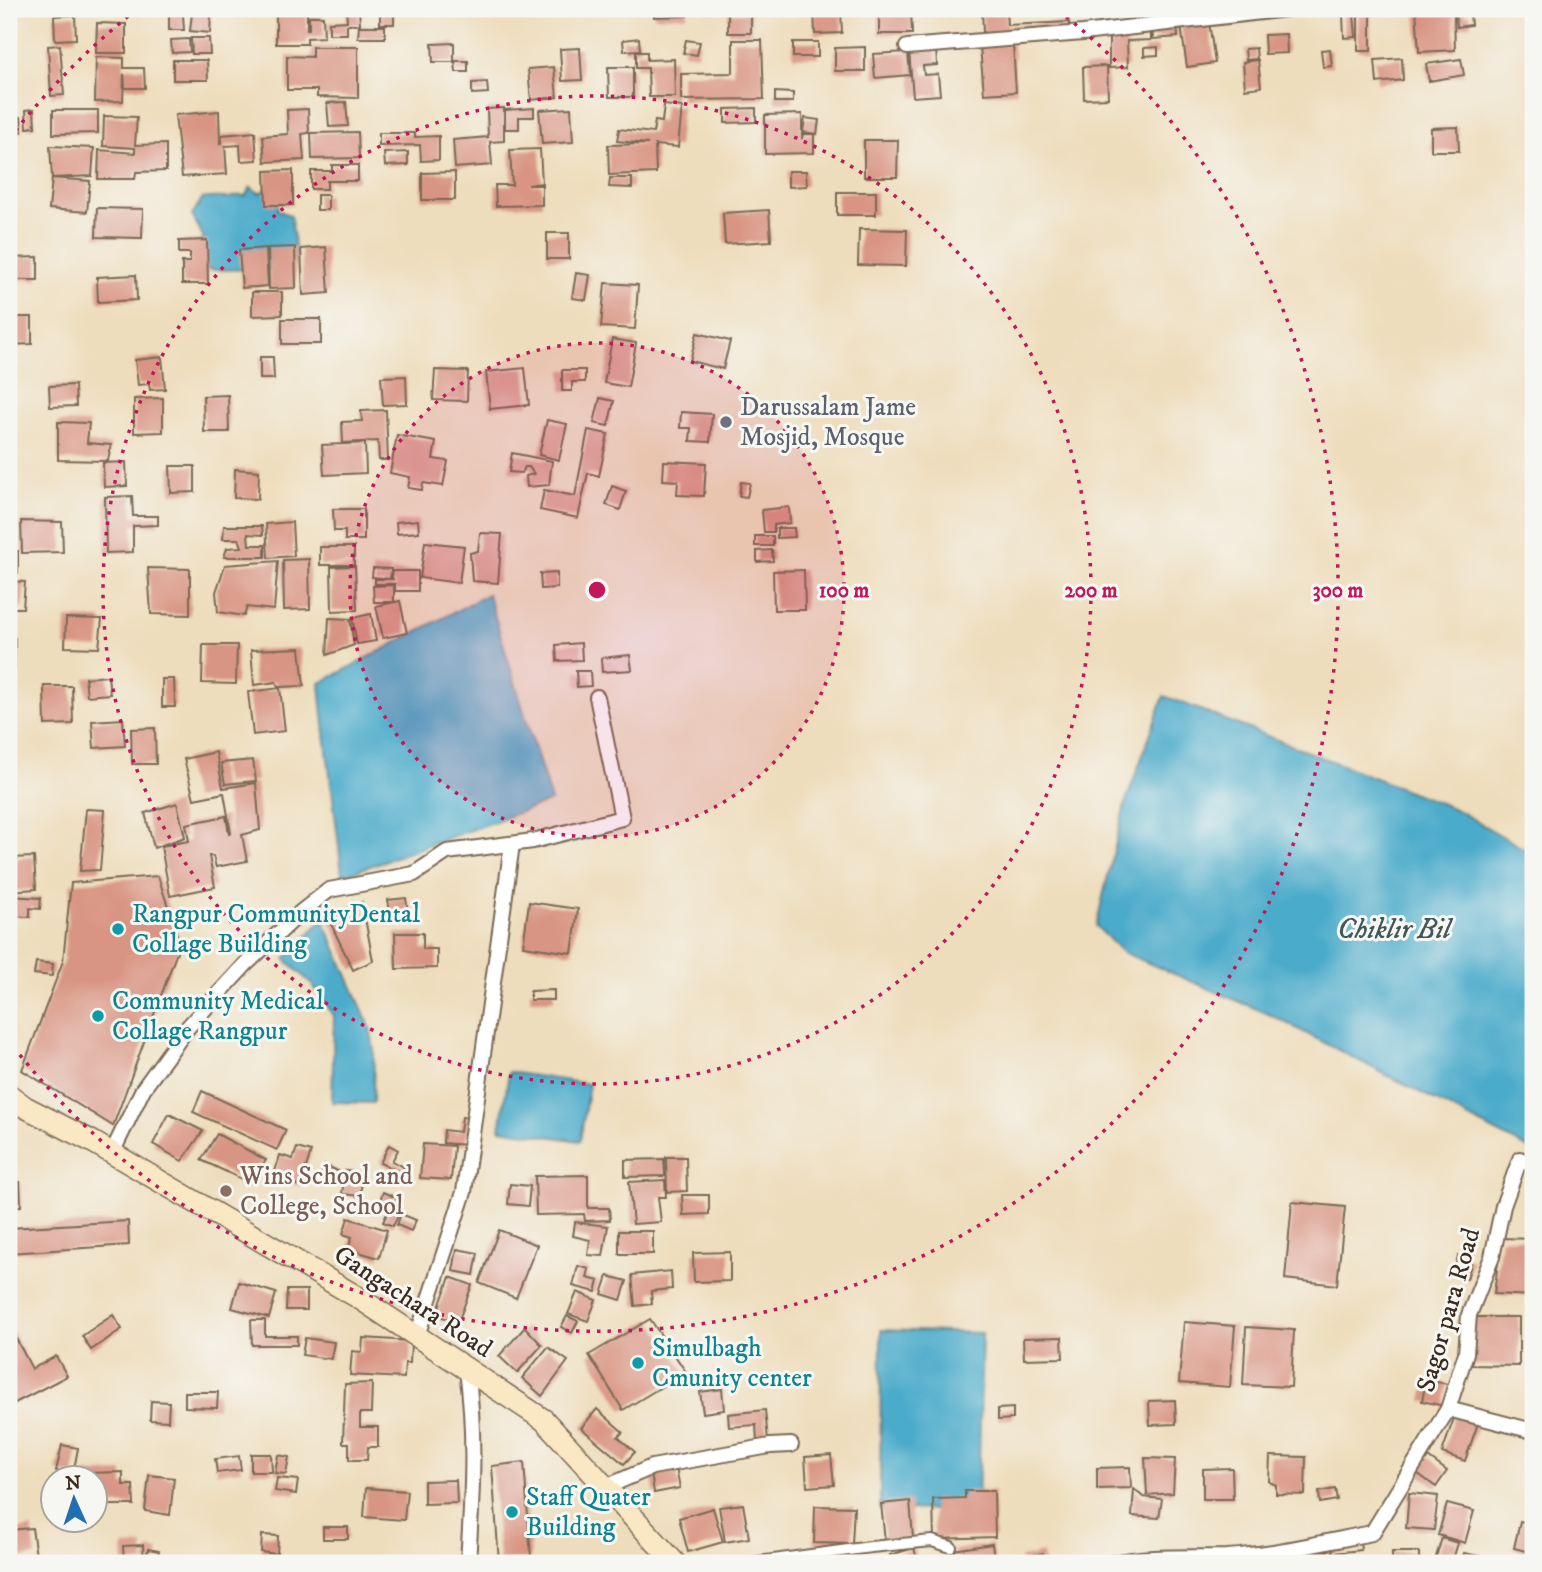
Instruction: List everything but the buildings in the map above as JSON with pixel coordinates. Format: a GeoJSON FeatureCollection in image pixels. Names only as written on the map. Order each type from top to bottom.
{"type":"FeatureCollection","features":[{"type":"Feature","properties":{"kind":"main road","name":"Gangachara Road"},"geometry":{"type":"LineString","coordinates":[[9,1095],[25,1107],[112,1153],[359,1298],[544,1420],[675,1563]]}},
{"type":"Feature","properties":{"kind":"street"},"geometry":{"type":"LineString","coordinates":[[907,47],[1083,33],[1287,9]]}},
{"type":"Feature","properties":{"kind":"street"},"geometry":{"type":"LineString","coordinates":[[112,1153],[143,1089],[188,1027],[244,965],[329,890],[414,874],[447,852],[512,844],[622,818],[597,697]]}},
{"type":"Feature","properties":{"kind":"street"},"geometry":{"type":"LineString","coordinates":[[417,1336],[464,1192],[512,844]]}},
{"type":"Feature","properties":{"kind":"street","name":"Sagor para Road"},"geometry":{"type":"LineString","coordinates":[[1113,1563],[1177,1557],[1229,1557],[1372,1533],[1448,1409],[1466,1353],[1469,1315],[1492,1256],[1503,1206],[1527,1162]]}},
{"type":"Feature","properties":{"kind":"street"},"geometry":{"type":"LineString","coordinates":[[467,1370],[472,1408],[474,1464],[468,1563]]}},
{"type":"Feature","properties":{"kind":"street"},"geometry":{"type":"LineString","coordinates":[[1448,1409],[1533,1431]]}},
{"type":"Feature","properties":{"kind":"street"},"geometry":{"type":"LineString","coordinates":[[607,1487],[652,1466],[770,1446],[792,1445]]}},
{"type":"Feature","properties":{"kind":"street"},"geometry":{"type":"LineString","coordinates":[[750,1563],[871,1546],[932,1541],[951,1547]]}},
{"type":"Feature","properties":{"kind":"water"},"geometry":{"type":"Polygon","coordinates":[[[251,187],[259,193],[270,188],[278,201],[278,210],[291,216],[296,256],[294,265],[276,269],[212,270],[205,267],[199,243],[204,238],[192,215],[202,199],[245,196],[251,187]]]}},
{"type":"Feature","properties":{"kind":"water"},"geometry":{"type":"Polygon","coordinates":[[[488,594],[551,801],[342,876],[320,683],[488,594]]]}},
{"type":"Feature","properties":{"kind":"water","name":"Chiklir Bil"},"geometry":{"type":"Polygon","coordinates":[[[1164,696],[1455,809],[1533,854],[1533,1151],[1271,1015],[1122,952],[1096,926],[1125,804],[1164,696]]]}},
{"type":"Feature","properties":{"kind":"water"},"geometry":{"type":"Polygon","coordinates":[[[323,919],[370,1027],[374,1049],[373,1103],[332,1102],[334,1016],[312,984],[285,959],[323,919]]]}},
{"type":"Feature","properties":{"kind":"water"},"geometry":{"type":"Polygon","coordinates":[[[509,1072],[589,1084],[580,1141],[500,1129],[509,1072]]]}},
{"type":"Feature","properties":{"kind":"water"},"geometry":{"type":"Polygon","coordinates":[[[881,1330],[982,1333],[978,1510],[880,1509],[881,1330]]]}},
{"type":"Feature","properties":{"kind":"place","name":"Darussalam Jame Mosjid, Mosque"},"geometry":{"type":"Point","coordinates":[726,422]}},
{"type":"Feature","properties":{"kind":"place","name":"Rangpur CommunityDental Collage Building"},"geometry":{"type":"Point","coordinates":[118,929]}},
{"type":"Feature","properties":{"kind":"place","name":"Community Medical Collage Rangpur"},"geometry":{"type":"Point","coordinates":[98,1016]}},
{"type":"Feature","properties":{"kind":"place","name":"Wins School and College, School"},"geometry":{"type":"Point","coordinates":[226,1191]}},
{"type":"Feature","properties":{"kind":"place","name":"Simulbagh Cmunity center"},"geometry":{"type":"Point","coordinates":[638,1363]}},
{"type":"Feature","properties":{"kind":"place","name":"Staff Quater Building"},"geometry":{"type":"Point","coordinates":[512,1512]}}]}
